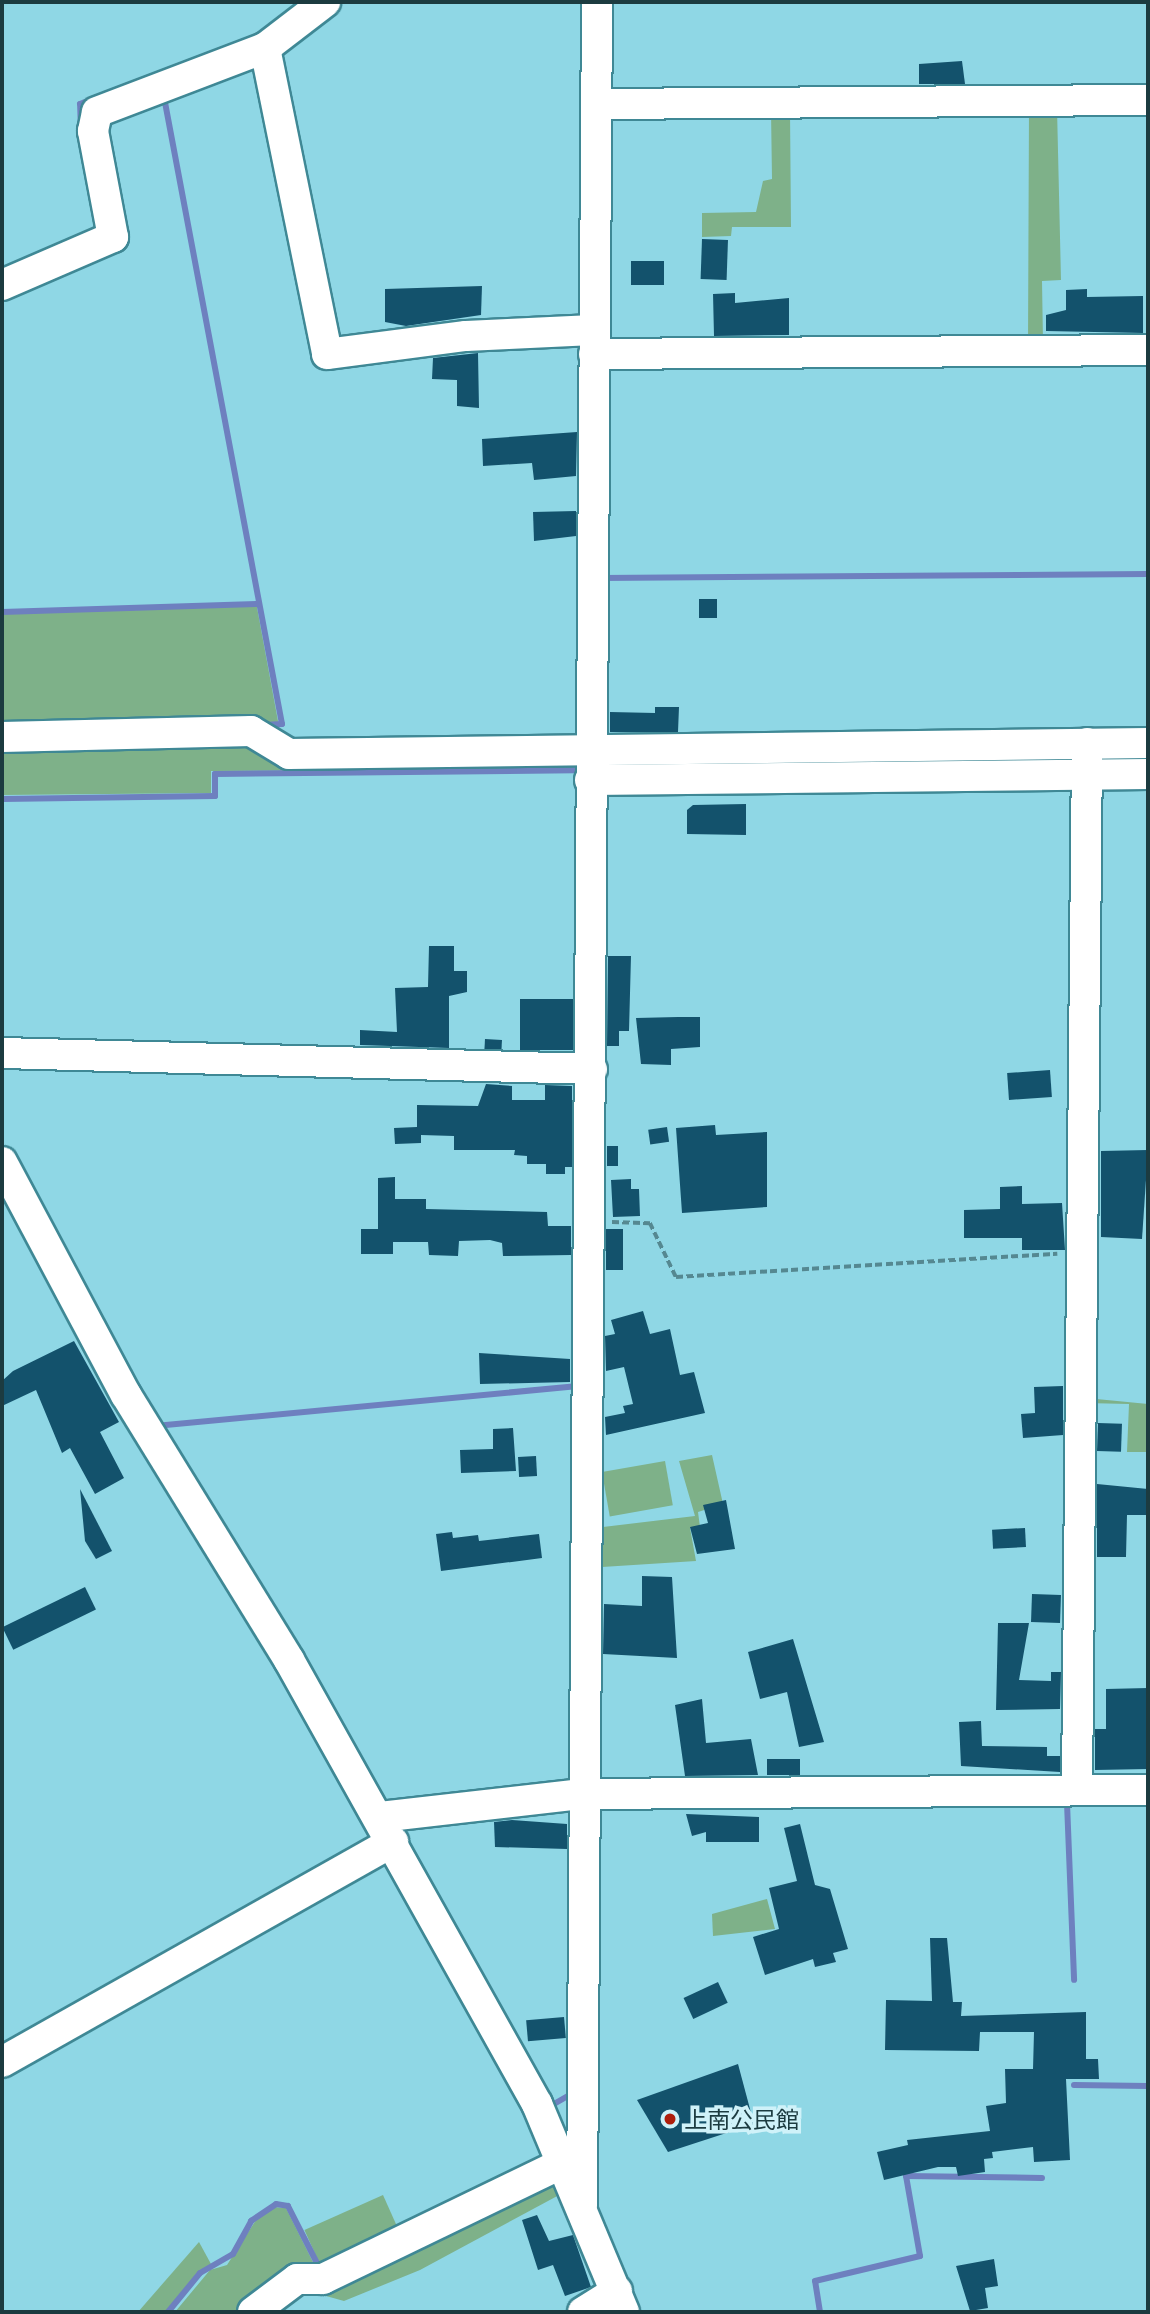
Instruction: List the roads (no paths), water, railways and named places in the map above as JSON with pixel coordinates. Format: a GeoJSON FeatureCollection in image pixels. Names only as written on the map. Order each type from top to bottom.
{"type":"FeatureCollection","features":[{"type":"Feature","properties":{"kind":"street"},"geometry":{"type":"LineString","coordinates":[[2,285],[113,237],[93,131],[97,112],[265,48],[325,2]]}},
{"type":"Feature","properties":{"kind":"street"},"geometry":{"type":"LineString","coordinates":[[582,2207],[593,1793],[592,1069],[602,104],[597,2]]}},
{"type":"Feature","properties":{"kind":"street"},"geometry":{"type":"LineString","coordinates":[[265,48],[327,354],[466,336],[598,348],[1148,350]]}},
{"type":"Feature","properties":{"kind":"street"},"geometry":{"type":"LineString","coordinates":[[602,104],[1148,100]]}},
{"type":"Feature","properties":{"kind":"street"},"geometry":{"type":"LineString","coordinates":[[2,737],[251,730],[289,754],[597,766],[1085,761],[1148,774]]}},
{"type":"Feature","properties":{"kind":"street"},"geometry":{"type":"LineString","coordinates":[[1085,761],[1148,743]]}},
{"type":"Feature","properties":{"kind":"street"},"geometry":{"type":"LineString","coordinates":[[1077,1789],[1085,761]]}},
{"type":"Feature","properties":{"kind":"street"},"geometry":{"type":"LineString","coordinates":[[2,1054],[592,1069]]}},
{"type":"Feature","properties":{"kind":"street"},"geometry":{"type":"LineString","coordinates":[[2,1162],[127,1395],[386,1838],[557,2166],[582,2207],[621,2302],[583,2312]]}},
{"type":"Feature","properties":{"kind":"street"},"geometry":{"type":"LineString","coordinates":[[2,2062],[386,1838],[593,1793],[1148,1790]]}},
{"type":"Feature","properties":{"kind":"street"},"geometry":{"type":"LineString","coordinates":[[253,2312],[297,2279],[323,2279],[557,2166]]}},
{"type":"Feature","properties":{"kind":"waterway"},"geometry":{"type":"LineString","coordinates":[[81,130],[80,104],[97,97]]}},
{"type":"Feature","properties":{"kind":"waterway"},"geometry":{"type":"LineString","coordinates":[[164,97],[282,724],[263,725]]}},
{"type":"Feature","properties":{"kind":"waterway"},"geometry":{"type":"LineString","coordinates":[[601,578],[1148,574]]}},
{"type":"Feature","properties":{"kind":"waterway"},"geometry":{"type":"LineString","coordinates":[[2,612],[259,604]]}},
{"type":"Feature","properties":{"kind":"waterway"},"geometry":{"type":"LineString","coordinates":[[2,799],[215,796],[215,774],[576,770]]}},
{"type":"Feature","properties":{"kind":"waterway"},"geometry":{"type":"LineString","coordinates":[[155,1426],[578,1386]]}},
{"type":"Feature","properties":{"kind":"waterway"},"geometry":{"type":"LineString","coordinates":[[1067,1803],[1074,1980]]}},
{"type":"Feature","properties":{"kind":"waterway"},"geometry":{"type":"LineString","coordinates":[[1074,2085],[1148,2086]]}},
{"type":"Feature","properties":{"kind":"waterway"},"geometry":{"type":"LineString","coordinates":[[547,2108],[573,2093]]}},
{"type":"Feature","properties":{"kind":"waterway"},"geometry":{"type":"LineString","coordinates":[[820,2312],[815,2281],[920,2256],[906,2176],[1042,2178]]}},
{"type":"Feature","properties":{"kind":"waterway"},"geometry":{"type":"LineString","coordinates":[[168,2312],[200,2273],[233,2254],[251,2221],[276,2204],[288,2206],[321,2271]]}},
{"type":"Feature","properties":{"kind":"place","name":"上南公民館"},"geometry":{"type":"Point","coordinates":[670,2119]}}]}
